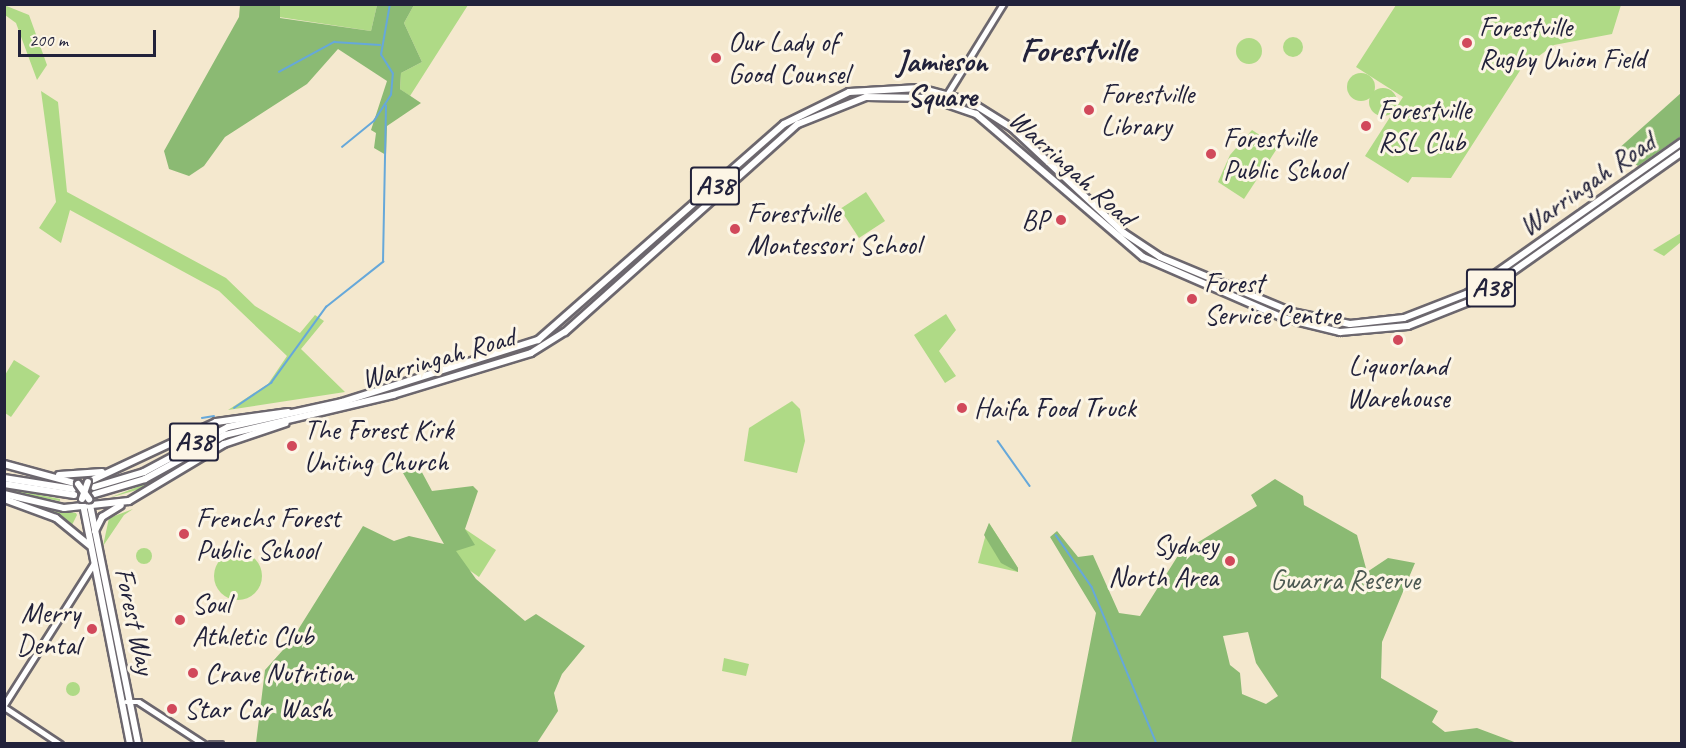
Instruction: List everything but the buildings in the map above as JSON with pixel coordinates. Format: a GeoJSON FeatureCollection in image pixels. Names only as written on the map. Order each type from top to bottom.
{"type":"FeatureCollection","features":[{"type":"Feature","properties":{"kind":"main road","name":"Warringah Road"},"geometry":{"type":"LineString","coordinates":[[679,225],[754,151],[794,117],[860,90],[919,88],[948,93],[999,117],[1124,233],[1176,266],[1306,317],[1366,324],[1451,302],[1682,142]]}},
{"type":"Feature","properties":{"kind":"main road"},"geometry":{"type":"LineString","coordinates":[[945,101],[948,93]]}},
{"type":"Feature","properties":{"kind":"main road","name":"Warringah Road"},"geometry":{"type":"LineString","coordinates":[[92,488],[144,472],[217,430],[300,411],[494,358],[549,333],[798,124],[866,97],[898,94],[945,101],[1003,132],[1122,243],[1179,277],[1301,324],[1367,332],[1426,321],[1471,301],[1682,152]]}},
{"type":"Feature","properties":{"kind":"main road"},"geometry":{"type":"LineString","coordinates":[[794,117],[798,124]]}},
{"type":"Feature","properties":{"kind":"main road"},"geometry":{"type":"LineString","coordinates":[[754,151],[758,158]]}},
{"type":"Feature","properties":{"kind":"main road"},"geometry":{"type":"LineString","coordinates":[[1066,191],[1071,183]]}},
{"type":"Feature","properties":{"kind":"main road"},"geometry":{"type":"LineString","coordinates":[[1588,208],[1593,215]]}},
{"type":"Feature","properties":{"kind":"main road","name":"Warringah Road"},"geometry":{"type":"LineString","coordinates":[[92,488],[145,479],[225,435],[290,422],[513,361],[552,341],[673,230]]}},
{"type":"Feature","properties":{"kind":"main road"},"geometry":{"type":"LineString","coordinates":[[1366,324],[1367,332]]}},
{"type":"Feature","properties":{"kind":"main road"},"geometry":{"type":"LineString","coordinates":[[549,333],[552,341]]}},
{"type":"Feature","properties":{"kind":"main road"},"geometry":{"type":"LineString","coordinates":[[390,387],[393,395]]}},
{"type":"Feature","properties":{"kind":"main road","name":"Warringah Road"},"geometry":{"type":"LineString","coordinates":[[92,488],[115,471],[226,419],[300,411]]}},
{"type":"Feature","properties":{"kind":"main road","name":"Warringah Road"},"geometry":{"type":"LineString","coordinates":[[4,494],[47,506],[87,508],[129,501],[224,444],[290,422]]}},
{"type":"Feature","properties":{"kind":"main road","name":"A38"},"geometry":{"type":"LineString","coordinates":[[4,464],[46,476],[115,471]]}},
{"type":"Feature","properties":{"kind":"main road"},"geometry":{"type":"LineString","coordinates":[[46,476],[75,489]]}},
{"type":"Feature","properties":{"kind":"main road"},"geometry":{"type":"LineString","coordinates":[[4,478],[75,489]]}},
{"type":"Feature","properties":{"kind":"main road"},"geometry":{"type":"LineString","coordinates":[[4,484],[92,488]]}},
{"type":"Feature","properties":{"kind":"main road"},"geometry":{"type":"LineString","coordinates":[[84,489],[87,508]]}},
{"type":"Feature","properties":{"kind":"main road"},"geometry":{"type":"LineString","coordinates":[[4,499],[61,521],[91,548]]}},
{"type":"Feature","properties":{"kind":"main road"},"geometry":{"type":"LineString","coordinates":[[95,531],[102,517],[129,501]]}},
{"type":"Feature","properties":{"kind":"main road","name":"Forest Way"},"geometry":{"type":"LineString","coordinates":[[87,508],[95,531],[138,744]]}},
{"type":"Feature","properties":{"kind":"main road","name":"Forest Way"},"geometry":{"type":"LineString","coordinates":[[87,508],[91,548],[130,744]]}},
{"type":"Feature","properties":{"kind":"main road"},"geometry":{"type":"LineString","coordinates":[[4,706],[60,744]]}},
{"type":"Feature","properties":{"kind":"street"},"geometry":{"type":"LineString","coordinates":[[948,93],[1003,4]]}},
{"type":"Feature","properties":{"kind":"street"},"geometry":{"type":"LineString","coordinates":[[4,706],[94,564]]}},
{"type":"Feature","properties":{"kind":"street"},"geometry":{"type":"LineString","coordinates":[[122,702],[130,701],[204,744]]}},
{"type":"Feature","properties":{"kind":"street"},"geometry":{"type":"LineString","coordinates":[[211,744],[220,744]]}},
{"type":"Feature","properties":{"kind":"green space"},"geometry":{"type":"Polygon","coordinates":[[[4,5],[29,15],[47,65],[37,80],[16,23],[5,15],[4,5]]]}},
{"type":"Feature","properties":{"kind":"green space"},"geometry":{"type":"Polygon","coordinates":[[[240,5],[280,5],[280,18],[371,31],[377,5],[414,5],[404,23],[422,62],[401,73],[400,89],[421,103],[387,126],[386,155],[374,148],[376,133],[371,130],[387,81],[338,49],[307,84],[225,137],[204,166],[189,176],[169,169],[164,151],[239,17],[240,5]]]}},
{"type":"Feature","properties":{"kind":"green space"},"geometry":{"type":"Polygon","coordinates":[[[280,5],[377,5],[371,31],[279,17],[280,5]]]}},
{"type":"Feature","properties":{"kind":"green space"},"geometry":{"type":"Polygon","coordinates":[[[414,5],[468,5],[410,96],[400,89],[401,73],[422,62],[404,23],[414,5]]]}},
{"type":"Feature","properties":{"kind":"green space"},"geometry":{"type":"Polygon","coordinates":[[[1396,5],[1621,5],[1612,34],[1554,45],[1521,69],[1451,178],[1412,177],[1408,183],[1365,156],[1403,97],[1356,67],[1396,5]]]}},
{"type":"Feature","properties":{"kind":"green space"},"geometry":{"type":"Polygon","coordinates":[[[1293,37],[1300,40],[1303,47],[1300,54],[1293,57],[1286,54],[1283,47],[1286,40],[1293,37]]]}},
{"type":"Feature","properties":{"kind":"green space"},"geometry":{"type":"Polygon","coordinates":[[[1249,38],[1258,42],[1262,51],[1258,60],[1249,64],[1240,60],[1236,51],[1240,42],[1249,38]]]}},
{"type":"Feature","properties":{"kind":"green space"},"geometry":{"type":"Polygon","coordinates":[[[1361,73],[1371,77],[1375,87],[1371,97],[1361,101],[1351,97],[1347,87],[1351,77],[1361,73]]]}},
{"type":"Feature","properties":{"kind":"green space"},"geometry":{"type":"Polygon","coordinates":[[[1383,88],[1393,92],[1397,102],[1393,112],[1383,116],[1373,112],[1369,102],[1373,92],[1383,88]]]}},
{"type":"Feature","properties":{"kind":"green space"},"geometry":{"type":"Polygon","coordinates":[[[41,91],[58,102],[67,192],[226,278],[255,306],[300,333],[315,315],[324,321],[301,349],[345,392],[228,410],[268,384],[287,356],[219,291],[70,210],[61,243],[39,228],[56,202],[41,91]]]}},
{"type":"Feature","properties":{"kind":"green space"},"geometry":{"type":"Polygon","coordinates":[[[1681,93],[1681,136],[1638,166],[1617,150],[1681,93]]]}},
{"type":"Feature","properties":{"kind":"green space"},"geometry":{"type":"Polygon","coordinates":[[[1252,130],[1278,147],[1244,199],[1218,182],[1230,155],[1252,130]]]}},
{"type":"Feature","properties":{"kind":"green space"},"geometry":{"type":"Polygon","coordinates":[[[866,192],[885,221],[859,238],[840,209],[866,192]]]}},
{"type":"Feature","properties":{"kind":"green space"},"geometry":{"type":"Polygon","coordinates":[[[1681,233],[1681,242],[1664,256],[1653,250],[1681,233]]]}},
{"type":"Feature","properties":{"kind":"green space"},"geometry":{"type":"Polygon","coordinates":[[[946,314],[956,330],[939,351],[956,376],[945,383],[914,335],[946,314]]]}},
{"type":"Feature","properties":{"kind":"green space"},"geometry":{"type":"Polygon","coordinates":[[[14,360],[40,376],[11,417],[5,413],[5,375],[14,360]]]}},
{"type":"Feature","properties":{"kind":"green space"},"geometry":{"type":"Polygon","coordinates":[[[792,401],[800,409],[805,441],[797,473],[744,461],[749,428],[792,401]]]}},
{"type":"Feature","properties":{"kind":"green space"},"geometry":{"type":"Polygon","coordinates":[[[196,455],[147,487],[109,498],[145,484],[196,455]]]}},
{"type":"Feature","properties":{"kind":"green space"},"geometry":{"type":"Polygon","coordinates":[[[417,463],[432,491],[473,486],[478,491],[465,529],[475,545],[456,551],[476,579],[525,621],[536,614],[585,646],[562,674],[554,693],[558,711],[537,743],[256,743],[265,670],[291,641],[363,526],[394,541],[409,536],[444,544],[403,473],[417,463]]]}},
{"type":"Feature","properties":{"kind":"green space","name":"Gwarra Reserve"},"geometry":{"type":"Polygon","coordinates":[[[1275,479],[1303,496],[1304,505],[1357,535],[1367,572],[1388,558],[1415,563],[1382,642],[1381,678],[1438,711],[1432,722],[1445,732],[1477,728],[1517,743],[1071,743],[1096,613],[1050,537],[1057,531],[1078,557],[1093,555],[1119,613],[1140,616],[1179,554],[1257,506],[1251,495],[1275,479]],[[1248,632],[1223,636],[1230,665],[1240,673],[1242,694],[1266,704],[1278,696],[1256,663],[1248,632]]]}},
{"type":"Feature","properties":{"kind":"green space"},"geometry":{"type":"Polygon","coordinates":[[[4,488],[60,499],[60,501],[12,493],[4,488]]]}},
{"type":"Feature","properties":{"kind":"green space"},"geometry":{"type":"Polygon","coordinates":[[[34,507],[76,513],[77,515],[72,525],[34,507]]]}},
{"type":"Feature","properties":{"kind":"green space"},"geometry":{"type":"Polygon","coordinates":[[[133,509],[124,515],[103,546],[109,518],[133,509]]]}},
{"type":"Feature","properties":{"kind":"green space"},"geometry":{"type":"Polygon","coordinates":[[[989,523],[1018,568],[1018,572],[978,563],[989,523]]]}},
{"type":"Feature","properties":{"kind":"green space"},"geometry":{"type":"Polygon","coordinates":[[[989,523],[1018,568],[1018,572],[1001,563],[984,535],[989,523]]]}},
{"type":"Feature","properties":{"kind":"green space"},"geometry":{"type":"Polygon","coordinates":[[[465,529],[496,550],[479,577],[448,555],[465,529]]]}},
{"type":"Feature","properties":{"kind":"green space"},"geometry":{"type":"Polygon","coordinates":[[[141,548],[147,548],[152,556],[150,562],[141,564],[136,559],[136,553],[141,548]]]}},
{"type":"Feature","properties":{"kind":"green space"},"geometry":{"type":"Polygon","coordinates":[[[233,552],[243,552],[255,559],[262,571],[262,581],[255,593],[243,600],[233,600],[218,589],[214,581],[214,571],[225,556],[233,552]]]}},
{"type":"Feature","properties":{"kind":"green space"},"geometry":{"type":"Polygon","coordinates":[[[724,658],[749,664],[746,676],[722,671],[724,658]]]}},
{"type":"Feature","properties":{"kind":"green space"},"geometry":{"type":"Polygon","coordinates":[[[73,682],[78,684],[80,689],[78,694],[73,696],[68,694],[66,689],[68,684],[73,682]]]}},
{"type":"Feature","properties":{"kind":"waterway"},"geometry":{"type":"LineString","coordinates":[[342,147],[374,121],[391,95],[393,74],[381,55],[390,4]]}},
{"type":"Feature","properties":{"kind":"waterway"},"geometry":{"type":"LineString","coordinates":[[279,72],[334,42],[380,45]]}},
{"type":"Feature","properties":{"kind":"waterway"},"geometry":{"type":"LineString","coordinates":[[234,408],[271,383],[326,307],[383,262],[386,106]]}},
{"type":"Feature","properties":{"kind":"waterway"},"geometry":{"type":"LineString","coordinates":[[202,418],[214,416]]}},
{"type":"Feature","properties":{"kind":"waterway"},"geometry":{"type":"LineString","coordinates":[[998,441],[1030,486]]}},
{"type":"Feature","properties":{"kind":"waterway"},"geometry":{"type":"LineString","coordinates":[[1056,535],[1092,587],[1157,744]]}},
{"type":"Feature","properties":{"kind":"place","name":"Forestville Rugby Union Field"},"geometry":{"type":"Point","coordinates":[1467,43]}},
{"type":"Feature","properties":{"kind":"place","name":"Our Lady of Good Counsel"},"geometry":{"type":"Point","coordinates":[716,58]}},
{"type":"Feature","properties":{"kind":"place","name":"Forestville Library"},"geometry":{"type":"Point","coordinates":[1089,110]}},
{"type":"Feature","properties":{"kind":"place","name":"Forestville RSL Club"},"geometry":{"type":"Point","coordinates":[1366,126]}},
{"type":"Feature","properties":{"kind":"place","name":"Forestville Public School"},"geometry":{"type":"Point","coordinates":[1211,154]}},
{"type":"Feature","properties":{"kind":"place","name":"BP"},"geometry":{"type":"Point","coordinates":[1061,220]}},
{"type":"Feature","properties":{"kind":"place","name":"Forestville Montessori School"},"geometry":{"type":"Point","coordinates":[735,229]}},
{"type":"Feature","properties":{"kind":"place","name":"Forest Service Centre"},"geometry":{"type":"Point","coordinates":[1192,299]}},
{"type":"Feature","properties":{"kind":"place","name":"Liquorland Warehouse"},"geometry":{"type":"Point","coordinates":[1398,340]}},
{"type":"Feature","properties":{"kind":"place","name":"Haifa Food Truck"},"geometry":{"type":"Point","coordinates":[962,408]}},
{"type":"Feature","properties":{"kind":"place","name":"The Forest Kirk Uniting Church"},"geometry":{"type":"Point","coordinates":[292,446]}},
{"type":"Feature","properties":{"kind":"place","name":"Frenchs Forest Public School"},"geometry":{"type":"Point","coordinates":[184,534]}},
{"type":"Feature","properties":{"kind":"place","name":"Sydney North Area"},"geometry":{"type":"Point","coordinates":[1230,561]}},
{"type":"Feature","properties":{"kind":"place","name":"Soul Athletic Club"},"geometry":{"type":"Point","coordinates":[180,620]}},
{"type":"Feature","properties":{"kind":"place","name":"Merry Dental"},"geometry":{"type":"Point","coordinates":[92,629]}},
{"type":"Feature","properties":{"kind":"place","name":"Crave Nutrition"},"geometry":{"type":"Point","coordinates":[193,673]}},
{"type":"Feature","properties":{"kind":"place","name":"Star Car Wash"},"geometry":{"type":"Point","coordinates":[172,709]}},
{"type":"Feature","properties":{"kind":"district","name":"Forestville"},"geometry":{"type":"Point","coordinates":[1078,50]}},
{"type":"Feature","properties":{"kind":"district","name":"Jamieson Square"},"geometry":{"type":"Point","coordinates":[942,78]}}]}
